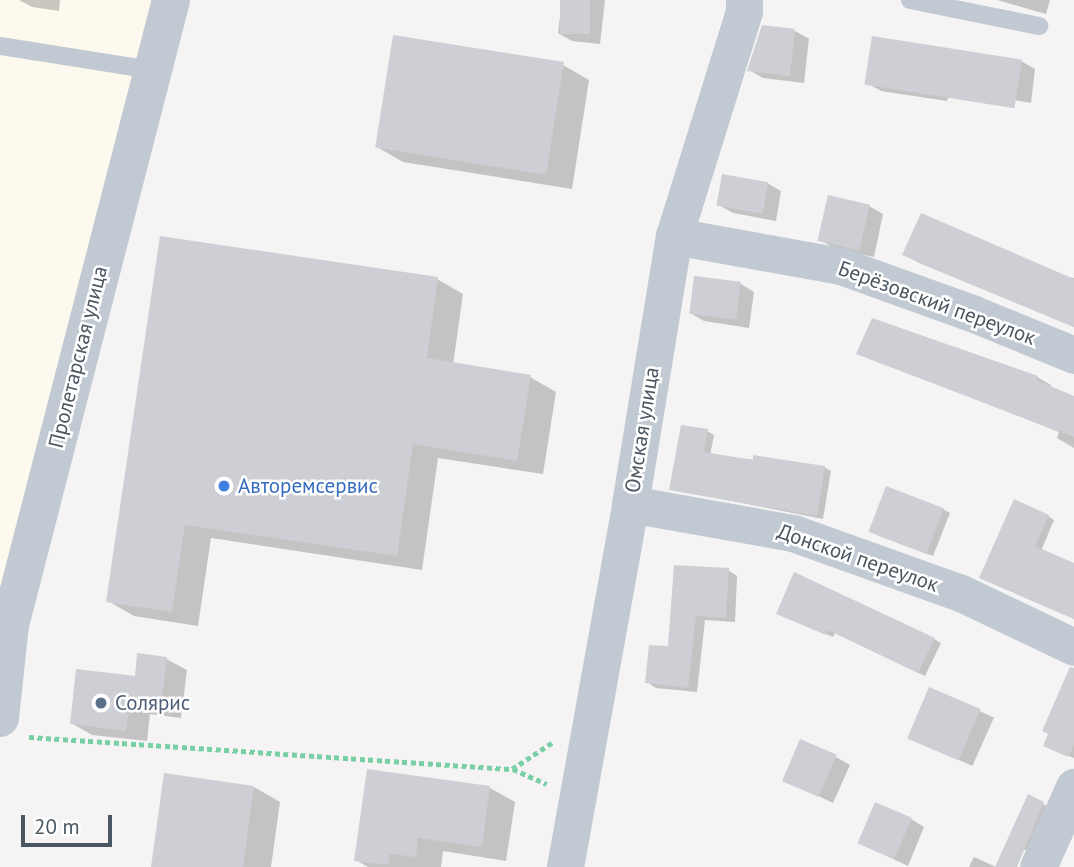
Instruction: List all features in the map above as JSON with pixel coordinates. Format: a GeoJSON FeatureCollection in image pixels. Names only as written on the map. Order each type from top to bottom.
{"type":"FeatureCollection","features":[{"type":"Feature","properties":{"kind":"street","name":"Пролетарская улица"},"geometry":{"type":"LineString","coordinates":[[14,727],[5,625],[170,0]]}},
{"type":"Feature","properties":{"kind":"street","name":"Омская улица"},"geometry":{"type":"LineString","coordinates":[[565,867],[630,504],[674,236],[744,11],[744,0]]}},
{"type":"Feature","properties":{"kind":"street","name":"Берёзовский переулок"},"geometry":{"type":"LineString","coordinates":[[674,236],[841,266],[974,314],[1074,355]]}},
{"type":"Feature","properties":{"kind":"street","name":"Донской переулок"},"geometry":{"type":"LineString","coordinates":[[630,504],[793,533],[961,593],[1074,648]]}},
{"type":"Feature","properties":{"kind":"street"},"geometry":{"type":"LineString","coordinates":[[1038,867],[1074,787]]}},
{"type":"Feature","properties":{"kind":"lane"},"geometry":{"type":"LineString","coordinates":[[910,0],[1039,26]]}},
{"type":"Feature","properties":{"kind":"lane"},"geometry":{"type":"LineString","coordinates":[[0,46],[151,70]]}},
{"type":"Feature","properties":{"kind":"path"},"geometry":{"type":"LineString","coordinates":[[14,727],[512,769],[592,716]]}},
{"type":"Feature","properties":{"kind":"shaded area"},"geometry":{"type":"Polygon","coordinates":[[[0,0],[152,0],[0,611],[0,0]]]}},
{"type":"Feature","properties":{"kind":"building"},"geometry":{"type":"Polygon","coordinates":[[[560,0],[590,0],[590,34],[560,34],[560,0]]]}},
{"type":"Feature","properties":{"kind":"building"},"geometry":{"type":"Polygon","coordinates":[[[762,25],[795,29],[790,76],[747,71],[762,25]]]}},
{"type":"Feature","properties":{"kind":"building"},"geometry":{"type":"Polygon","coordinates":[[[393,35],[564,62],[546,175],[375,148],[393,35]]]}},
{"type":"Feature","properties":{"kind":"building"},"geometry":{"type":"Polygon","coordinates":[[[872,36],[1022,60],[1014,108],[864,84],[872,36]]]}},
{"type":"Feature","properties":{"kind":"building"},"geometry":{"type":"Polygon","coordinates":[[[722,174],[768,182],[763,214],[716,206],[722,174]]]}},
{"type":"Feature","properties":{"kind":"building"},"geometry":{"type":"Polygon","coordinates":[[[828,195],[870,205],[859,250],[817,241],[828,195]]]}},
{"type":"Feature","properties":{"kind":"building"},"geometry":{"type":"Polygon","coordinates":[[[921,213],[1074,279],[1074,327],[902,255],[921,213]]]}},
{"type":"Feature","properties":{"kind":"building"},"geometry":{"type":"Polygon","coordinates":[[[160,236],[438,277],[427,358],[531,375],[517,461],[413,444],[397,556],[185,525],[172,612],[106,602],[160,236]]]}},
{"type":"Feature","properties":{"kind":"building"},"geometry":{"type":"Polygon","coordinates":[[[694,276],[741,282],[736,319],[689,314],[694,276]]]}},
{"type":"Feature","properties":{"kind":"building"},"geometry":{"type":"Polygon","coordinates":[[[872,318],[1038,376],[1036,380],[1074,396],[1074,437],[856,354],[872,318]]]}},
{"type":"Feature","properties":{"kind":"building"},"geometry":{"type":"Polygon","coordinates":[[[681,425],[708,429],[704,452],[753,460],[753,455],[825,466],[817,516],[669,490],[681,425]]]}},
{"type":"Feature","properties":{"kind":"building"},"geometry":{"type":"Polygon","coordinates":[[[886,486],[944,508],[926,554],[868,532],[886,486]]]}},
{"type":"Feature","properties":{"kind":"building"},"geometry":{"type":"Polygon","coordinates":[[[1014,499],[1049,515],[1035,546],[1074,563],[1074,619],[979,578],[1014,499]]]}},
{"type":"Feature","properties":{"kind":"building"},"geometry":{"type":"Polygon","coordinates":[[[674,565],[729,568],[726,618],[696,616],[688,688],[645,683],[649,645],[668,646],[674,565]]]}},
{"type":"Feature","properties":{"kind":"building"},"geometry":{"type":"Polygon","coordinates":[[[794,572],[935,638],[918,673],[828,630],[826,635],[776,614],[794,572]]]}},
{"type":"Feature","properties":{"kind":"building"},"geometry":{"type":"Polygon","coordinates":[[[137,653],[167,657],[161,707],[130,703],[126,731],[70,724],[76,669],[135,676],[137,653]]]}},
{"type":"Feature","properties":{"kind":"building"},"geometry":{"type":"Polygon","coordinates":[[[1070,667],[1074,668],[1074,745],[1068,757],[1043,746],[1048,734],[1042,731],[1070,667]]]}},
{"type":"Feature","properties":{"kind":"building"},"geometry":{"type":"Polygon","coordinates":[[[929,687],[981,709],[959,760],[907,739],[929,687]]]}},
{"type":"Feature","properties":{"kind":"building"},"geometry":{"type":"Polygon","coordinates":[[[800,739],[837,755],[819,797],[782,781],[800,739]]]}},
{"type":"Feature","properties":{"kind":"building"},"geometry":{"type":"Polygon","coordinates":[[[367,769],[490,786],[482,847],[418,838],[416,857],[390,854],[388,865],[354,861],[367,769]]]}},
{"type":"Feature","properties":{"kind":"building"},"geometry":{"type":"Polygon","coordinates":[[[164,773],[254,786],[243,867],[151,867],[164,773]]]}},
{"type":"Feature","properties":{"kind":"building"},"geometry":{"type":"Polygon","coordinates":[[[1028,794],[1044,802],[1017,867],[995,867],[1028,794]]]}},
{"type":"Feature","properties":{"kind":"building"},"geometry":{"type":"Polygon","coordinates":[[[875,802],[912,818],[894,859],[857,843],[875,802]]]}},
{"type":"Feature","properties":{"kind":"place","name":"Авторемсервис"},"geometry":{"type":"Point","coordinates":[224,486]}},
{"type":"Feature","properties":{"kind":"place","name":"Солярис"},"geometry":{"type":"Point","coordinates":[101,703]}}]}
